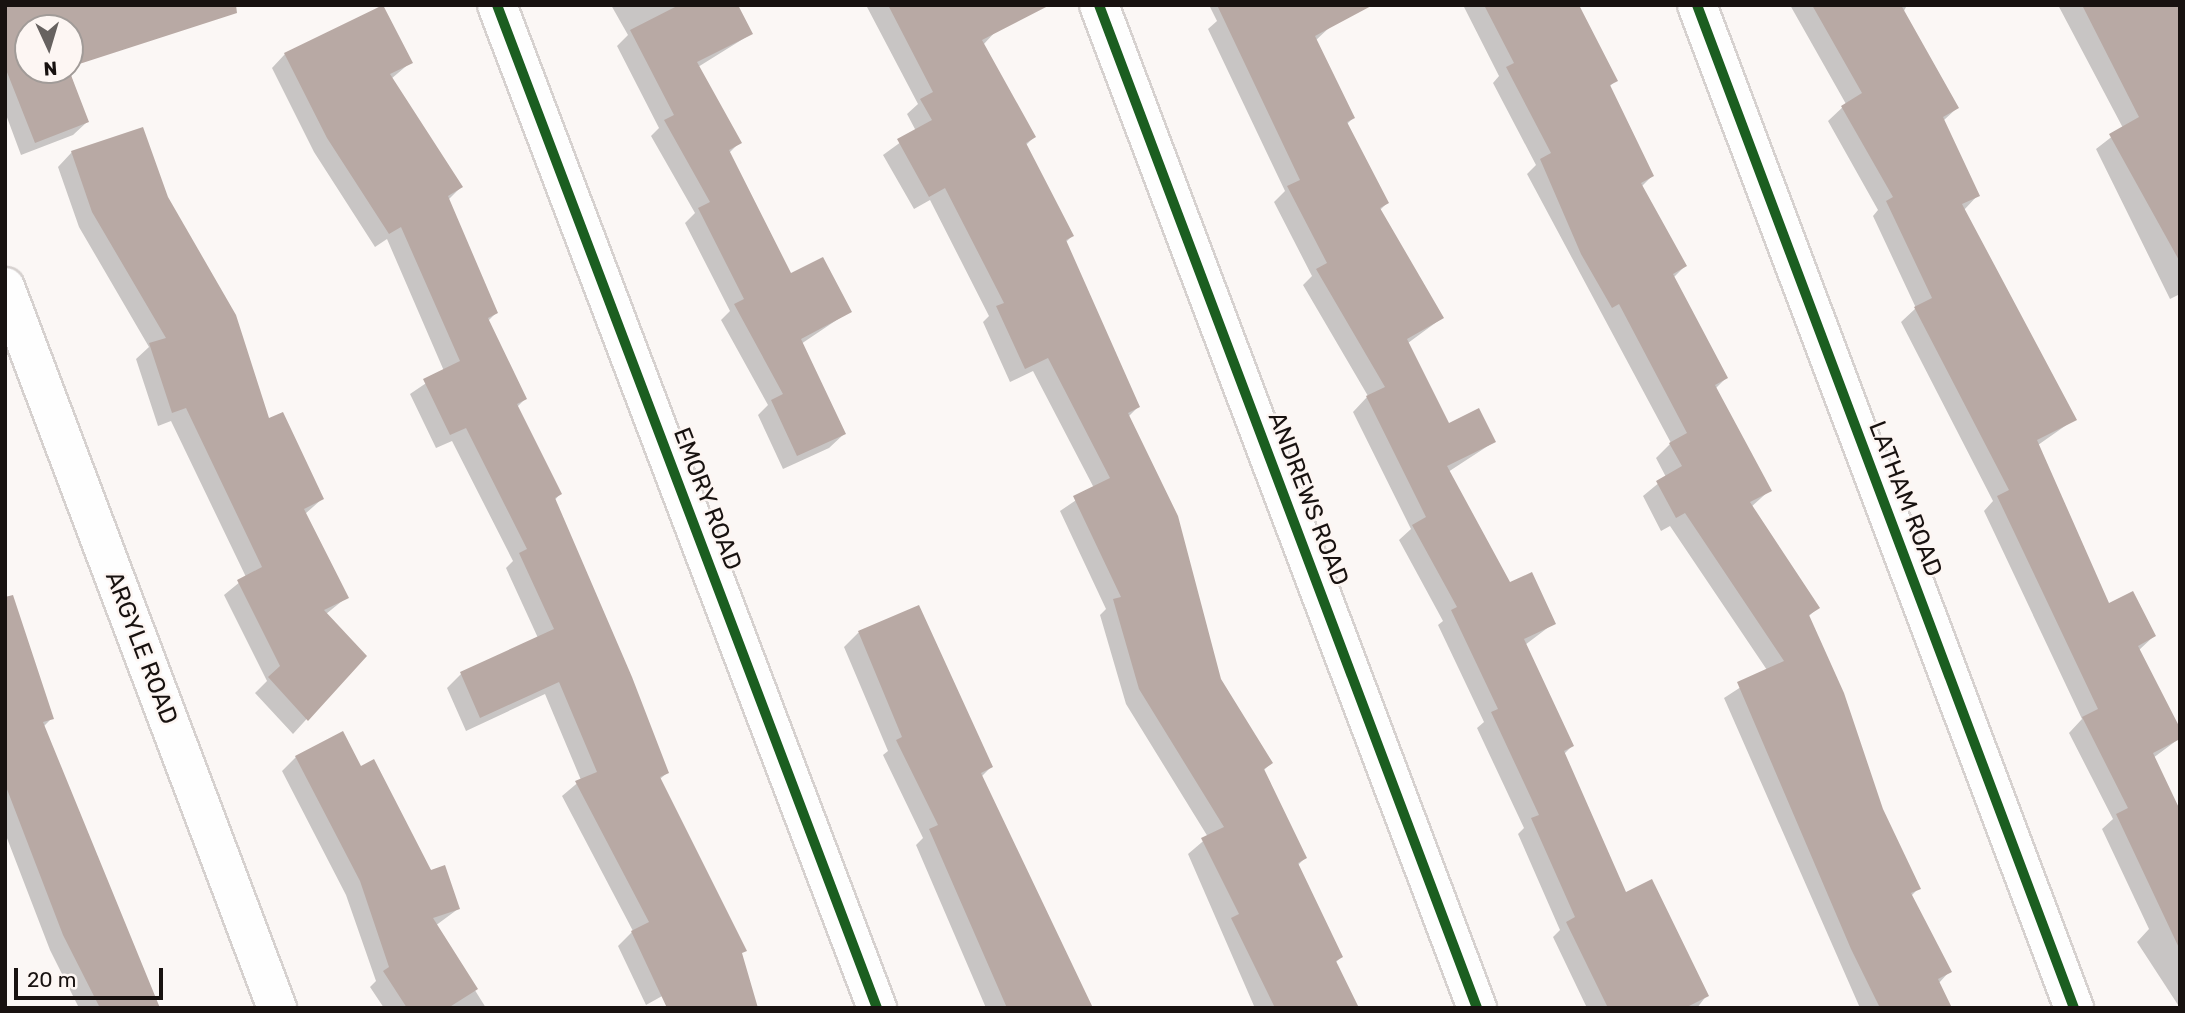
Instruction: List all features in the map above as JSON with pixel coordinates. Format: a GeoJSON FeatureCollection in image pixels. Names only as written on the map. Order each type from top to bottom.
{"type":"FeatureCollection","features":[{"type":"Feature","properties":{"kind":"street","name":"EMORY ROAD"},"geometry":{"type":"LineString","coordinates":[[497,5],[877,1008]]}},
{"type":"Feature","properties":{"kind":"street","name":"ANDREWS ROAD"},"geometry":{"type":"LineString","coordinates":[[1099,5],[1477,1008]]}},
{"type":"Feature","properties":{"kind":"street","name":"LATHAM ROAD"},"geometry":{"type":"LineString","coordinates":[[1697,5],[2074,1008]]}},
{"type":"Feature","properties":{"kind":"street","name":"ARGYLE ROAD"},"geometry":{"type":"LineString","coordinates":[[5,287],[277,1008]]}},
{"type":"Feature","properties":{"kind":"building"},"geometry":{"type":"Polygon","coordinates":[[[5,5],[236,5],[237,13],[84,62],[84,14],[14,14],[14,84],[74,84],[89,122],[35,143],[5,67],[5,5]]]}},
{"type":"Feature","properties":{"kind":"building"},"geometry":{"type":"Polygon","coordinates":[[[383,5],[413,63],[390,74],[463,187],[448,196],[498,313],[488,318],[527,399],[517,404],[562,494],[555,498],[632,677],[669,773],[660,777],[747,951],[742,953],[758,1008],[667,1008],[631,931],[649,922],[575,781],[597,772],[559,682],[480,718],[460,672],[554,629],[519,553],[527,549],[466,428],[450,435],[423,379],[460,361],[401,227],[389,234],[327,138],[284,53],[383,5]]]}},
{"type":"Feature","properties":{"kind":"building"},"geometry":{"type":"Polygon","coordinates":[[[679,5],[738,5],[753,34],[697,62],[742,143],[729,150],[791,273],[823,257],[852,312],[801,339],[846,434],[797,456],[771,400],[783,394],[734,304],[744,299],[698,208],[710,202],[664,120],[674,115],[630,30],[679,5]]]}},
{"type":"Feature","properties":{"kind":"building"},"geometry":{"type":"Polygon","coordinates":[[[888,5],[1050,5],[982,40],[1036,137],[1026,143],[1074,236],[1066,240],[1140,407],[1128,413],[1178,516],[1221,679],[1273,763],[1264,769],[1307,858],[1298,863],[1343,957],[1336,961],[1359,1008],[1275,1008],[1231,918],[1239,914],[1201,838],[1224,827],[1139,689],[1113,599],[1121,597],[1073,496],[1110,478],[1048,358],[1025,369],[996,306],[1004,303],[945,188],[929,197],[897,139],[932,120],[920,99],[933,92],[888,5]]]}},
{"type":"Feature","properties":{"kind":"building"},"geometry":{"type":"Polygon","coordinates":[[[1217,5],[1373,5],[1315,36],[1355,118],[1347,122],[1389,203],[1380,208],[1444,318],[1407,339],[1449,423],[1479,408],[1496,442],[1447,466],[1510,582],[1532,572],[1556,624],[1524,639],[1574,746],[1564,751],[1626,892],[1652,879],[1709,996],[1685,1008],[1608,1008],[1566,922],[1575,917],[1531,818],[1539,815],[1491,712],[1498,709],[1451,610],[1457,607],[1412,525],[1426,517],[1366,396],[1385,387],[1316,269],[1327,263],[1287,186],[1300,180],[1217,5]]]}},
{"type":"Feature","properties":{"kind":"building"},"geometry":{"type":"Polygon","coordinates":[[[1484,5],[1579,5],[1618,81],[1610,85],[1654,176],[1641,183],[1687,266],[1673,274],[1728,378],[1715,385],[1772,491],[1750,502],[1820,608],[1809,615],[1844,693],[1883,809],[1921,889],[1911,893],[1952,972],[1938,979],[1952,1008],[1880,1008],[1851,949],[1737,682],[1784,661],[1685,513],[1676,518],[1656,481],[1682,466],[1669,443],[1687,433],[1619,304],[1612,308],[1581,254],[1540,159],[1551,153],[1506,67],[1514,63],[1484,5]]]}},
{"type":"Feature","properties":{"kind":"building"},"geometry":{"type":"Polygon","coordinates":[[[1812,5],[1901,5],[1959,108],[1943,117],[1980,196],[1962,204],[2077,420],[2037,440],[2109,603],[2133,591],[2156,636],[2138,646],[2180,728],[2180,739],[2153,753],[2180,810],[2180,950],[2116,814],[2128,808],[2082,717],[2098,709],[1997,496],[2009,490],[1914,307],[1932,298],[1886,201],[1893,197],[1841,106],[1862,93],[1812,5]]]}},
{"type":"Feature","properties":{"kind":"building"},"geometry":{"type":"Polygon","coordinates":[[[2082,5],[2180,5],[2180,262],[2109,134],[2139,117],[2082,5]]]}},
{"type":"Feature","properties":{"kind":"building"},"geometry":{"type":"Polygon","coordinates":[[[143,127],[168,197],[236,315],[269,418],[283,412],[324,499],[304,509],[349,598],[324,610],[367,656],[308,721],[268,677],[280,666],[237,580],[262,567],[186,408],[172,413],[149,343],[166,338],[92,212],[71,151],[143,127]]]}},
{"type":"Feature","properties":{"kind":"building"},"geometry":{"type":"Polygon","coordinates":[[[13,595],[54,719],[43,722],[160,1008],[100,1008],[63,935],[5,784],[5,597],[13,595]]]}},
{"type":"Feature","properties":{"kind":"building"},"geometry":{"type":"Polygon","coordinates":[[[919,605],[993,767],[981,773],[1093,1008],[1007,1008],[929,829],[938,825],[896,740],[902,737],[858,631],[919,605]]]}},
{"type":"Feature","properties":{"kind":"building"},"geometry":{"type":"Polygon","coordinates":[[[343,731],[361,766],[374,759],[431,870],[445,865],[460,909],[433,918],[478,989],[448,1008],[407,1008],[383,971],[389,967],[360,881],[295,756],[343,731]]]}},
{"type":"Feature","properties":{"kind":"cycle path"},"geometry":{"type":"LineString","coordinates":[[497,5],[877,1008]]}},
{"type":"Feature","properties":{"kind":"cycle path"},"geometry":{"type":"LineString","coordinates":[[1099,5],[1477,1008]]}},
{"type":"Feature","properties":{"kind":"cycle path"},"geometry":{"type":"LineString","coordinates":[[1697,5],[2074,1008]]}}]}
